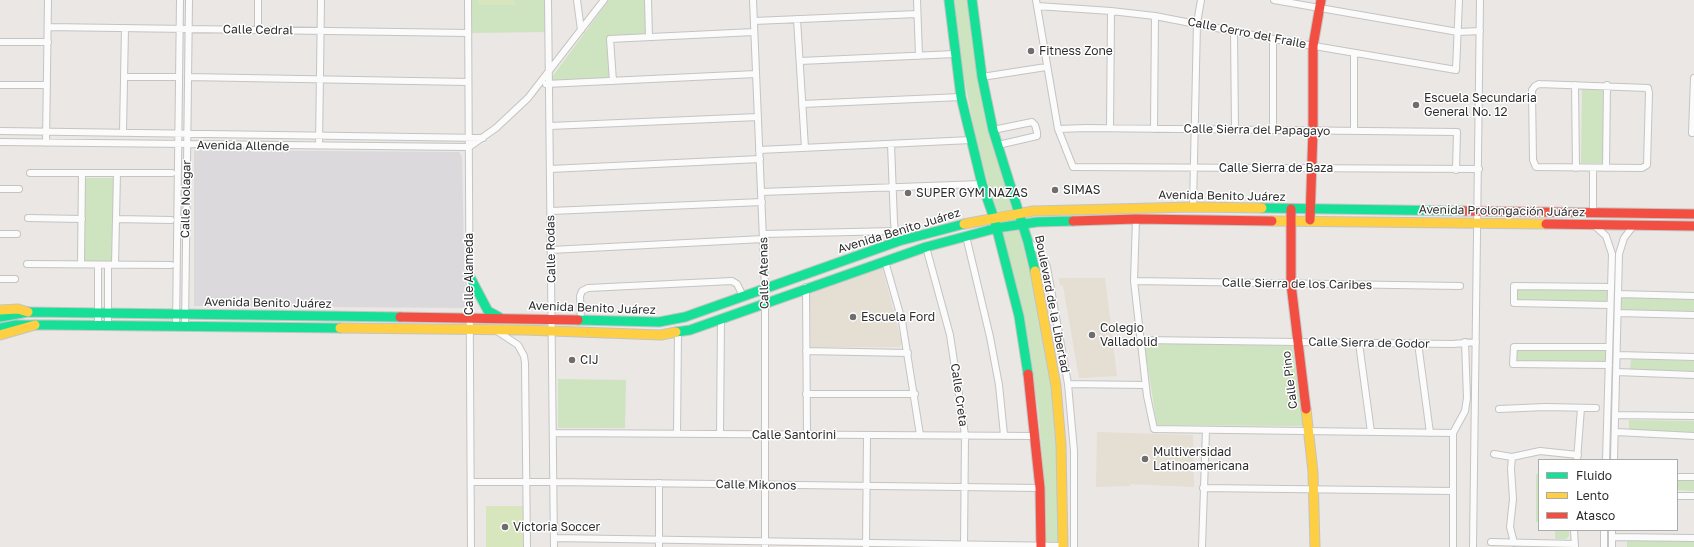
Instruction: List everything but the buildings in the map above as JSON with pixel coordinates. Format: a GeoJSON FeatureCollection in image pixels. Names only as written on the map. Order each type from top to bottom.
{"type":"FeatureCollection","features":[{"type":"Feature","properties":{"kind":"main road"},"geometry":{"type":"LineString","coordinates":[[949,0],[961,97],[982,184],[997,228],[1019,316],[1031,390],[1036,436],[1040,488],[1041,547]]}},
{"type":"Feature","properties":{"kind":"main road","name":"Boulevard de la Libertad"},"geometry":{"type":"LineString","coordinates":[[972,0],[982,77],[993,130],[1028,242],[1042,303],[1056,386],[1061,445],[1063,547]]}},
{"type":"Feature","properties":{"kind":"main road"},"geometry":{"type":"LineString","coordinates":[[1310,220],[1314,130],[1313,46],[1320,4]]}},
{"type":"Feature","properties":{"kind":"main road","name":"Avenida Benito Juárez"},"geometry":{"type":"LineString","coordinates":[[0,317],[28,312],[181,313],[469,317],[666,322],[899,241],[963,224],[1018,212],[1056,209],[1193,207],[1311,210]]}},
{"type":"Feature","properties":{"kind":"main road","name":"Calle Pino"},"geometry":{"type":"LineString","coordinates":[[1291,209],[1291,284],[1314,489],[1315,547]]}},
{"type":"Feature","properties":{"kind":"main road","name":"Avenida Prolongación Juárez"},"geometry":{"type":"LineString","coordinates":[[1311,210],[1694,214]]}},
{"type":"Feature","properties":{"kind":"main road"},"geometry":{"type":"LineString","coordinates":[[1663,213],[1663,225]]}},
{"type":"Feature","properties":{"kind":"main road","name":"Avenida Benito Juárez"},"geometry":{"type":"LineString","coordinates":[[0,328],[16,325],[98,325],[552,331],[645,335],[678,332],[926,247],[997,228],[1022,224],[1069,220],[1310,220]]}},
{"type":"Feature","properties":{"kind":"main road","name":"Avenida Prolongación Juárez"},"geometry":{"type":"LineString","coordinates":[[1310,220],[1694,226]]}},
{"type":"Feature","properties":{"kind":"main road"},"geometry":{"type":"LineString","coordinates":[[469,275],[488,311],[501,318]]}},
{"type":"Feature","properties":{"kind":"main road"},"geometry":{"type":"LineString","coordinates":[[0,310],[18,309],[28,312]]}},
{"type":"Feature","properties":{"kind":"main road"},"geometry":{"type":"LineString","coordinates":[[0,335],[35,325]]}},
{"type":"Feature","properties":{"kind":"street"},"geometry":{"type":"LineString","coordinates":[[46,143],[48,0]]}},
{"type":"Feature","properties":{"kind":"street","name":"Calle Nolagar"},"geometry":{"type":"LineString","coordinates":[[180,0],[178,145],[181,326]]}},
{"type":"Feature","properties":{"kind":"street","name":"Calle Nolagar"},"geometry":{"type":"LineString","coordinates":[[181,313],[187,145],[189,0]]}},
{"type":"Feature","properties":{"kind":"street"},"geometry":{"type":"LineString","coordinates":[[258,0],[258,30]]}},
{"type":"Feature","properties":{"kind":"street"},"geometry":{"type":"LineString","coordinates":[[319,146],[321,0]]}},
{"type":"Feature","properties":{"kind":"street","name":"Calle Alameda"},"geometry":{"type":"LineString","coordinates":[[468,0],[471,547]]}},
{"type":"Feature","properties":{"kind":"street","name":"Calle Rodas"},"geometry":{"type":"LineString","coordinates":[[548,0],[554,547]]}},
{"type":"Feature","properties":{"kind":"street"},"geometry":{"type":"LineString","coordinates":[[577,0],[581,30]]}},
{"type":"Feature","properties":{"kind":"street"},"geometry":{"type":"LineString","coordinates":[[469,147],[483,138],[513,114],[540,85],[549,71],[604,0]]}},
{"type":"Feature","properties":{"kind":"street"},"geometry":{"type":"LineString","coordinates":[[648,0],[649,37]]}},
{"type":"Feature","properties":{"kind":"street","name":"Calle Atenas"},"geometry":{"type":"LineString","coordinates":[[753,0],[765,288],[765,544]]}},
{"type":"Feature","properties":{"kind":"street"},"geometry":{"type":"LineString","coordinates":[[917,0],[919,56]]}},
{"type":"Feature","properties":{"kind":"street"},"geometry":{"type":"LineString","coordinates":[[1193,207],[1197,23],[1201,0]]}},
{"type":"Feature","properties":{"kind":"street"},"geometry":{"type":"LineString","coordinates":[[1274,0],[1320,4],[1458,32],[1480,31]]}},
{"type":"Feature","properties":{"kind":"street"},"geometry":{"type":"LineString","coordinates":[[1458,32],[1459,0]]}},
{"type":"Feature","properties":{"kind":"street"},"geometry":{"type":"LineString","coordinates":[[1473,547],[1480,0]]}},
{"type":"Feature","properties":{"kind":"street"},"geometry":{"type":"LineString","coordinates":[[1036,3],[1058,129]]}},
{"type":"Feature","properties":{"kind":"street","name":"Calle Cerro del Fraile"},"geometry":{"type":"LineString","coordinates":[[1036,3],[1155,16],[1273,39],[1456,70],[1458,32]]}},
{"type":"Feature","properties":{"kind":"street"},"geometry":{"type":"LineString","coordinates":[[1110,128],[1111,11]]}},
{"type":"Feature","properties":{"kind":"street"},"geometry":{"type":"LineString","coordinates":[[754,21],[918,14]]}},
{"type":"Feature","properties":{"kind":"street"},"geometry":{"type":"LineString","coordinates":[[1154,129],[1155,16]]}},
{"type":"Feature","properties":{"kind":"street"},"geometry":{"type":"LineString","coordinates":[[797,19],[805,148]]}},
{"type":"Feature","properties":{"kind":"street","name":"Calle Cedral"},"geometry":{"type":"LineString","coordinates":[[48,27],[468,33]]}},
{"type":"Feature","properties":{"kind":"street"},"geometry":{"type":"LineString","coordinates":[[123,132],[125,28]]}},
{"type":"Feature","properties":{"kind":"street"},"geometry":{"type":"LineString","coordinates":[[1234,31],[1235,129]]}},
{"type":"Feature","properties":{"kind":"street"},"geometry":{"type":"LineString","coordinates":[[612,81],[610,39],[754,32]]}},
{"type":"Feature","properties":{"kind":"street"},"geometry":{"type":"LineString","coordinates":[[1273,39],[1273,130]]}},
{"type":"Feature","properties":{"kind":"street"},"geometry":{"type":"LineString","coordinates":[[0,42],[48,42]]}},
{"type":"Feature","properties":{"kind":"street"},"geometry":{"type":"LineString","coordinates":[[1354,53],[1354,131]]}},
{"type":"Feature","properties":{"kind":"street"},"geometry":{"type":"LineString","coordinates":[[800,61],[955,54]]}},
{"type":"Feature","properties":{"kind":"street"},"geometry":{"type":"LineString","coordinates":[[982,77],[1046,67]]}},
{"type":"Feature","properties":{"kind":"street"},"geometry":{"type":"LineString","coordinates":[[540,85],[756,74]]}},
{"type":"Feature","properties":{"kind":"street"},"geometry":{"type":"LineString","coordinates":[[124,77],[179,77]]}},
{"type":"Feature","properties":{"kind":"street"},"geometry":{"type":"LineString","coordinates":[[188,77],[468,82]]}},
{"type":"Feature","properties":{"kind":"street"},"geometry":{"type":"LineString","coordinates":[[1692,133],[1694,78]]}},
{"type":"Feature","properties":{"kind":"street"},"geometry":{"type":"LineString","coordinates":[[1539,84],[1575,85],[1646,86],[1649,92],[1647,165],[1642,168],[1536,167],[1533,163],[1533,88],[1539,84]]}},
{"type":"Feature","properties":{"kind":"street"},"geometry":{"type":"LineString","coordinates":[[0,85],[47,85]]}},
{"type":"Feature","properties":{"kind":"street"},"geometry":{"type":"LineString","coordinates":[[1575,85],[1576,168]]}},
{"type":"Feature","properties":{"kind":"street"},"geometry":{"type":"LineString","coordinates":[[1606,168],[1607,85]]}},
{"type":"Feature","properties":{"kind":"street"},"geometry":{"type":"LineString","coordinates":[[802,104],[961,97]]}},
{"type":"Feature","properties":{"kind":"street"},"geometry":{"type":"LineString","coordinates":[[550,126],[758,117]]}},
{"type":"Feature","properties":{"kind":"street"},"geometry":{"type":"LineString","coordinates":[[993,130],[1032,122],[1038,132],[1036,136],[998,146]]}},
{"type":"Feature","properties":{"kind":"street","name":"Calle Sierra del Papagayo"},"geometry":{"type":"LineString","coordinates":[[1058,129],[1110,128],[1457,132],[1456,170]]}},
{"type":"Feature","properties":{"kind":"street","name":"Calle Sierra de Baza"},"geometry":{"type":"LineString","coordinates":[[1058,129],[1073,166],[1478,169]]}},
{"type":"Feature","properties":{"kind":"street","name":"Avenida Allende"},"geometry":{"type":"LineString","coordinates":[[0,130],[319,134],[483,138]]}},
{"type":"Feature","properties":{"kind":"street"},"geometry":{"type":"LineString","coordinates":[[759,150],[971,140]]}},
{"type":"Feature","properties":{"kind":"street","name":"Avenida Allende"},"geometry":{"type":"LineString","coordinates":[[0,142],[469,147]]}},
{"type":"Feature","properties":{"kind":"street"},"geometry":{"type":"LineString","coordinates":[[891,144],[895,231],[899,241]]}},
{"type":"Feature","properties":{"kind":"street"},"geometry":{"type":"LineString","coordinates":[[550,169],[760,159]]}},
{"type":"Feature","properties":{"kind":"street"},"geometry":{"type":"LineString","coordinates":[[1593,168],[1593,212]]}},
{"type":"Feature","properties":{"kind":"street"},"geometry":{"type":"LineString","coordinates":[[30,173],[172,173]]}},
{"type":"Feature","properties":{"kind":"street"},"geometry":{"type":"LineString","coordinates":[[81,264],[82,173]]}},
{"type":"Feature","properties":{"kind":"street"},"geometry":{"type":"LineString","coordinates":[[115,265],[117,173]]}},
{"type":"Feature","properties":{"kind":"street"},"geometry":{"type":"LineString","coordinates":[[761,192],[982,184]]}},
{"type":"Feature","properties":{"kind":"street"},"geometry":{"type":"LineString","coordinates":[[0,189],[19,189]]}},
{"type":"Feature","properties":{"kind":"street"},"geometry":{"type":"LineString","coordinates":[[551,211],[762,202]]}},
{"type":"Feature","properties":{"kind":"street"},"geometry":{"type":"LineString","coordinates":[[28,218],[82,219]]}},
{"type":"Feature","properties":{"kind":"street"},"geometry":{"type":"LineString","coordinates":[[116,219],[171,220]]}},
{"type":"Feature","properties":{"kind":"street"},"geometry":{"type":"LineString","coordinates":[[1136,219],[1134,281],[1145,385],[1154,429],[1453,433]]}},
{"type":"Feature","properties":{"kind":"street"},"geometry":{"type":"LineString","coordinates":[[1593,224],[1606,236],[1612,254],[1606,459]]}},
{"type":"Feature","properties":{"kind":"street"},"geometry":{"type":"LineString","coordinates":[[1606,453],[1614,457],[1618,355],[1619,254],[1624,238],[1634,225]]}},
{"type":"Feature","properties":{"kind":"street"},"geometry":{"type":"LineString","coordinates":[[551,250],[763,236],[895,231]]}},
{"type":"Feature","properties":{"kind":"street"},"geometry":{"type":"LineString","coordinates":[[0,234],[17,234]]}},
{"type":"Feature","properties":{"kind":"street"},"geometry":{"type":"LineString","coordinates":[[966,236],[990,337],[999,385],[1004,436]]}},
{"type":"Feature","properties":{"kind":"street"},"geometry":{"type":"LineString","coordinates":[[1028,242],[1039,250],[1047,267],[1068,384],[1074,451],[1074,547]]}},
{"type":"Feature","properties":{"kind":"street","name":"Calle Creta"},"geometry":{"type":"LineString","coordinates":[[926,247],[950,335],[965,435],[964,546]]}},
{"type":"Feature","properties":{"kind":"street"},"geometry":{"type":"LineString","coordinates":[[1612,254],[1619,254]]}},
{"type":"Feature","properties":{"kind":"street"},"geometry":{"type":"LineString","coordinates":[[885,261],[902,321],[915,394],[920,435]]}},
{"type":"Feature","properties":{"kind":"street"},"geometry":{"type":"LineString","coordinates":[[27,264],[171,265]]}},
{"type":"Feature","properties":{"kind":"street"},"geometry":{"type":"LineString","coordinates":[[98,265],[98,325]]}},
{"type":"Feature","properties":{"kind":"street"},"geometry":{"type":"LineString","coordinates":[[108,265],[108,326]]}},
{"type":"Feature","properties":{"kind":"street"},"geometry":{"type":"LineString","coordinates":[[0,279],[15,279]]}},
{"type":"Feature","properties":{"kind":"street"},"geometry":{"type":"LineString","coordinates":[[1610,305],[1514,303],[1514,286],[1611,284],[1619,280]]}},
{"type":"Feature","properties":{"kind":"street"},"geometry":{"type":"LineString","coordinates":[[581,320],[580,296],[582,291],[588,288],[732,281],[737,284],[743,296]]}},
{"type":"Feature","properties":{"kind":"street","name":"Calle Sierra de los Caribes"},"geometry":{"type":"LineString","coordinates":[[1134,281],[1460,286]]}},
{"type":"Feature","properties":{"kind":"street"},"geometry":{"type":"LineString","coordinates":[[806,287],[807,435]]}},
{"type":"Feature","properties":{"kind":"street"},"geometry":{"type":"LineString","coordinates":[[1618,294],[1694,296]]}},
{"type":"Feature","properties":{"kind":"street"},"geometry":{"type":"LineString","coordinates":[[1618,313],[1694,315]]}},
{"type":"Feature","properties":{"kind":"street"},"geometry":{"type":"LineString","coordinates":[[720,434],[721,318]]}},
{"type":"Feature","properties":{"kind":"street"},"geometry":{"type":"LineString","coordinates":[[496,330],[518,346],[524,356],[527,547]]}},
{"type":"Feature","properties":{"kind":"street"},"geometry":{"type":"LineString","coordinates":[[677,434],[678,332]]}},
{"type":"Feature","properties":{"kind":"street"},"geometry":{"type":"LineString","coordinates":[[1610,332],[1618,333]]}},
{"type":"Feature","properties":{"kind":"street","name":"Calle Sierra de Godor"},"geometry":{"type":"LineString","coordinates":[[1141,340],[1359,343],[1476,342]]}},
{"type":"Feature","properties":{"kind":"street"},"geometry":{"type":"LineString","coordinates":[[1453,547],[1453,433],[1465,411],[1467,398],[1465,342]]}},
{"type":"Feature","properties":{"kind":"street"},"geometry":{"type":"LineString","coordinates":[[1359,343],[1370,432]]}},
{"type":"Feature","properties":{"kind":"street"},"geometry":{"type":"LineString","coordinates":[[1418,343],[1430,433]]}},
{"type":"Feature","properties":{"kind":"street"},"geometry":{"type":"LineString","coordinates":[[1609,365],[1513,364],[1514,347],[1610,347]]}},
{"type":"Feature","properties":{"kind":"street"},"geometry":{"type":"LineString","coordinates":[[806,351],[908,353]]}},
{"type":"Feature","properties":{"kind":"street"},"geometry":{"type":"LineString","coordinates":[[1618,355],[1694,357]]}},
{"type":"Feature","properties":{"kind":"street"},"geometry":{"type":"LineString","coordinates":[[1617,372],[1694,375]]}},
{"type":"Feature","properties":{"kind":"street"},"geometry":{"type":"LineString","coordinates":[[1068,384],[1145,385]]}},
{"type":"Feature","properties":{"kind":"street"},"geometry":{"type":"LineString","coordinates":[[806,394],[915,394]]}},
{"type":"Feature","properties":{"kind":"street"},"geometry":{"type":"LineString","coordinates":[[1608,394],[1617,394]]}},
{"type":"Feature","properties":{"kind":"street"},"geometry":{"type":"LineString","coordinates":[[1494,454],[1512,457],[1540,451],[1578,457],[1581,408]]}},
{"type":"Feature","properties":{"kind":"street"},"geometry":{"type":"LineString","coordinates":[[1499,409],[1596,408]]}},
{"type":"Feature","properties":{"kind":"street"},"geometry":{"type":"LineString","coordinates":[[1616,415],[1694,416]]}},
{"type":"Feature","properties":{"kind":"street"},"geometry":{"type":"LineString","coordinates":[[1202,547],[1206,430]]}},
{"type":"Feature","properties":{"kind":"street"},"geometry":{"type":"LineString","coordinates":[[1616,432],[1694,436]]}},
{"type":"Feature","properties":{"kind":"street","name":"Calle Santorini"},"geometry":{"type":"LineString","coordinates":[[553,433],[1036,436]]}},
{"type":"Feature","properties":{"kind":"street"},"geometry":{"type":"LineString","coordinates":[[866,545],[867,435]]}},
{"type":"Feature","properties":{"kind":"street"},"geometry":{"type":"LineString","coordinates":[[1512,457],[1511,469],[1513,499],[1510,527],[1514,543]]}},
{"type":"Feature","properties":{"kind":"street"},"geometry":{"type":"LineString","coordinates":[[1678,477],[1694,477]]}},
{"type":"Feature","properties":{"kind":"street","name":"Calle Mikonos"},"geometry":{"type":"LineString","coordinates":[[471,482],[1040,488]]}},
{"type":"Feature","properties":{"kind":"street"},"geometry":{"type":"LineString","coordinates":[[659,483],[659,544]]}},
{"type":"Feature","properties":{"kind":"street"},"geometry":{"type":"LineString","coordinates":[[1203,488],[1453,491]]}},
{"type":"Feature","properties":{"kind":"street"},"geometry":{"type":"LineString","coordinates":[[1678,496],[1694,496]]}},
{"type":"Feature","properties":{"kind":"street"},"geometry":{"type":"LineString","coordinates":[[1491,542],[1575,546],[1574,531]]}},
{"type":"Feature","properties":{"kind":"street"},"geometry":{"type":"LineString","coordinates":[[1604,531],[1604,547]]}},
{"type":"Feature","properties":{"kind":"street"},"geometry":{"type":"LineString","coordinates":[[1612,547],[1612,533],[1694,538]]}},
{"type":"Feature","properties":{"kind":"street"},"geometry":{"type":"LineString","coordinates":[[554,538],[659,544],[1063,547]]}},
{"type":"Feature","properties":{"kind":"shaded area"},"geometry":{"type":"Polygon","coordinates":[[[194,150],[459,152],[462,157],[465,308],[194,306],[194,150]]]}},
{"type":"Feature","properties":{"kind":"shaded area","name":"Escuela Ford"},"geometry":{"type":"Polygon","coordinates":[[[882,266],[902,344],[899,347],[811,347],[809,290],[882,266]]]}},
{"type":"Feature","properties":{"kind":"shaded area","name":"Colegio Valladolid"},"geometry":{"type":"Polygon","coordinates":[[[1059,278],[1105,278],[1117,376],[1079,378],[1063,286],[1060,285],[1059,278]]]}},
{"type":"Feature","properties":{"kind":"shaded area","name":"Multiversidad Latinoamericana"},"geometry":{"type":"Polygon","coordinates":[[[1097,432],[1193,435],[1194,487],[1130,484],[1130,486],[1096,487],[1097,432]]]}},
{"type":"Feature","properties":{"kind":"green space"},"geometry":{"type":"Polygon","coordinates":[[[468,0],[547,0],[548,32],[469,33],[468,0]]]}},
{"type":"Feature","properties":{"kind":"green space"},"geometry":{"type":"Polygon","coordinates":[[[478,0],[515,0],[515,5],[478,5],[478,0]]]}},
{"type":"Feature","properties":{"kind":"green space"},"geometry":{"type":"Polygon","coordinates":[[[609,0],[647,0],[650,38],[608,41],[610,80],[551,83],[552,77],[609,0]]]}},
{"type":"Feature","properties":{"kind":"green space"},"geometry":{"type":"Polygon","coordinates":[[[953,0],[969,0],[986,119],[1012,209],[996,212],[977,144],[962,67],[953,0]]]}},
{"type":"Feature","properties":{"kind":"green space"},"geometry":{"type":"Polygon","coordinates":[[[1604,87],[1603,163],[1581,163],[1582,88],[1604,87]]]}},
{"type":"Feature","properties":{"kind":"green space"},"geometry":{"type":"Polygon","coordinates":[[[85,178],[113,178],[113,261],[84,261],[85,178]]]}},
{"type":"Feature","properties":{"kind":"green space"},"geometry":{"type":"Polygon","coordinates":[[[1019,230],[1035,290],[1050,368],[1055,417],[1059,547],[1046,547],[1043,466],[1038,409],[1024,322],[1002,233],[1019,230]]]}},
{"type":"Feature","properties":{"kind":"green space"},"geometry":{"type":"Polygon","coordinates":[[[1515,287],[1609,288],[1609,303],[1515,302],[1515,287]]]}},
{"type":"Feature","properties":{"kind":"green space"},"geometry":{"type":"Polygon","coordinates":[[[1620,295],[1694,297],[1694,313],[1620,312],[1620,295]]]}},
{"type":"Feature","properties":{"kind":"green space"},"geometry":{"type":"Polygon","coordinates":[[[1144,343],[1292,346],[1305,426],[1157,425],[1144,343]]]}},
{"type":"Feature","properties":{"kind":"green space"},"geometry":{"type":"Polygon","coordinates":[[[1515,348],[1605,349],[1605,363],[1515,363],[1515,348]]]}},
{"type":"Feature","properties":{"kind":"green space"},"geometry":{"type":"Polygon","coordinates":[[[1631,359],[1694,361],[1694,371],[1630,370],[1631,359]]]}},
{"type":"Feature","properties":{"kind":"green space"},"geometry":{"type":"Polygon","coordinates":[[[558,379],[626,380],[625,428],[558,428],[558,379]]]}},
{"type":"Feature","properties":{"kind":"green space"},"geometry":{"type":"Polygon","coordinates":[[[1629,420],[1694,421],[1694,432],[1629,431],[1629,420]]]}},
{"type":"Feature","properties":{"kind":"green space"},"geometry":{"type":"Polygon","coordinates":[[[1536,474],[1538,474],[1538,522],[1536,522],[1536,474]]]}},
{"type":"Feature","properties":{"kind":"green space"},"geometry":{"type":"Polygon","coordinates":[[[1678,480],[1694,480],[1694,491],[1678,490],[1678,480]]]}},
{"type":"Feature","properties":{"kind":"green space","name":"Victoria Soccer"},"geometry":{"type":"Polygon","coordinates":[[[486,506],[523,506],[524,547],[486,547],[486,506]]]}},
{"type":"Feature","properties":{"kind":"green space"},"geometry":{"type":"Polygon","coordinates":[[[1555,531],[1569,531],[1569,536],[1566,539],[1555,539],[1555,531]]]}},
{"type":"Feature","properties":{"kind":"green space"},"geometry":{"type":"Polygon","coordinates":[[[1627,538],[1694,540],[1694,547],[1627,547],[1627,538]]]}},
{"type":"Feature","properties":{"kind":"traffic: fast"},"geometry":{"type":"LineString","coordinates":[[949,0],[961,97],[982,184],[994,218],[1019,316],[1028,374]]}},
{"type":"Feature","properties":{"kind":"traffic: fast"},"geometry":{"type":"LineString","coordinates":[[972,0],[982,77],[993,130],[1028,242],[1035,271]]}},
{"type":"Feature","properties":{"kind":"traffic: fast"},"geometry":{"type":"LineString","coordinates":[[1262,208],[1464,211]]}},
{"type":"Feature","properties":{"kind":"traffic: fast"},"geometry":{"type":"LineString","coordinates":[[676,332],[690,330],[926,247],[997,228],[1037,222],[1073,221]]}},
{"type":"Feature","properties":{"kind":"traffic: fast"},"geometry":{"type":"LineString","coordinates":[[578,320],[659,322],[685,317],[899,241],[964,224]]}},
{"type":"Feature","properties":{"kind":"traffic: fast"},"geometry":{"type":"LineString","coordinates":[[469,275],[488,311],[499,317]]}},
{"type":"Feature","properties":{"kind":"traffic: fast"},"geometry":{"type":"LineString","coordinates":[[0,317],[28,312],[400,317]]}},
{"type":"Feature","properties":{"kind":"traffic: fast"},"geometry":{"type":"LineString","coordinates":[[0,328],[16,325],[340,328]]}},
{"type":"Feature","properties":{"kind":"traffic: slow"},"geometry":{"type":"LineString","coordinates":[[964,224],[1033,211],[1193,207],[1262,208]]}},
{"type":"Feature","properties":{"kind":"traffic: slow"},"geometry":{"type":"LineString","coordinates":[[1272,221],[1546,224]]}},
{"type":"Feature","properties":{"kind":"traffic: slow"},"geometry":{"type":"LineString","coordinates":[[1035,271],[1056,386],[1061,445],[1063,547]]}},
{"type":"Feature","properties":{"kind":"traffic: slow"},"geometry":{"type":"LineString","coordinates":[[0,310],[18,309],[28,312]]}},
{"type":"Feature","properties":{"kind":"traffic: slow"},"geometry":{"type":"LineString","coordinates":[[0,335],[35,325]]}},
{"type":"Feature","properties":{"kind":"traffic: slow"},"geometry":{"type":"LineString","coordinates":[[340,328],[524,330],[661,335],[676,332]]}},
{"type":"Feature","properties":{"kind":"traffic: slow"},"geometry":{"type":"LineString","coordinates":[[1306,409],[1313,472],[1315,547]]}},
{"type":"Feature","properties":{"kind":"traffic: jam"},"geometry":{"type":"LineString","coordinates":[[1310,220],[1313,130],[1313,46],[1321,0]]}},
{"type":"Feature","properties":{"kind":"traffic: jam"},"geometry":{"type":"LineString","coordinates":[[1291,209],[1291,284],[1306,409]]}},
{"type":"Feature","properties":{"kind":"traffic: jam"},"geometry":{"type":"LineString","coordinates":[[1464,211],[1694,214]]}},
{"type":"Feature","properties":{"kind":"traffic: jam"},"geometry":{"type":"LineString","coordinates":[[1073,221],[1136,219],[1272,221]]}},
{"type":"Feature","properties":{"kind":"traffic: jam"},"geometry":{"type":"LineString","coordinates":[[1546,224],[1694,226]]}},
{"type":"Feature","properties":{"kind":"traffic: jam"},"geometry":{"type":"LineString","coordinates":[[400,317],[578,320]]}},
{"type":"Feature","properties":{"kind":"traffic: jam"},"geometry":{"type":"LineString","coordinates":[[1028,374],[1040,488],[1041,547]]}},
{"type":"Feature","properties":{"kind":"place","name":"Fitness Zone"},"geometry":{"type":"Point","coordinates":[1031,51]}},
{"type":"Feature","properties":{"kind":"place","name":"Escuela Secundaria General No. 12"},"geometry":{"type":"Point","coordinates":[1416,105]}},
{"type":"Feature","properties":{"kind":"place","name":"SIMAS"},"geometry":{"type":"Point","coordinates":[1055,190]}},
{"type":"Feature","properties":{"kind":"place","name":"SUPER GYM NAZAS"},"geometry":{"type":"Point","coordinates":[908,193]}},
{"type":"Feature","properties":{"kind":"place","name":"Escuela Ford"},"geometry":{"type":"Point","coordinates":[853,317]}},
{"type":"Feature","properties":{"kind":"place","name":"Colegio Valladolid"},"geometry":{"type":"Point","coordinates":[1092,335]}},
{"type":"Feature","properties":{"kind":"place","name":"CIJ"},"geometry":{"type":"Point","coordinates":[572,360]}},
{"type":"Feature","properties":{"kind":"place","name":"Multiversidad Latinoamericana"},"geometry":{"type":"Point","coordinates":[1145,459]}},
{"type":"Feature","properties":{"kind":"place","name":"Victoria Soccer"},"geometry":{"type":"Point","coordinates":[505,527]}}]}
